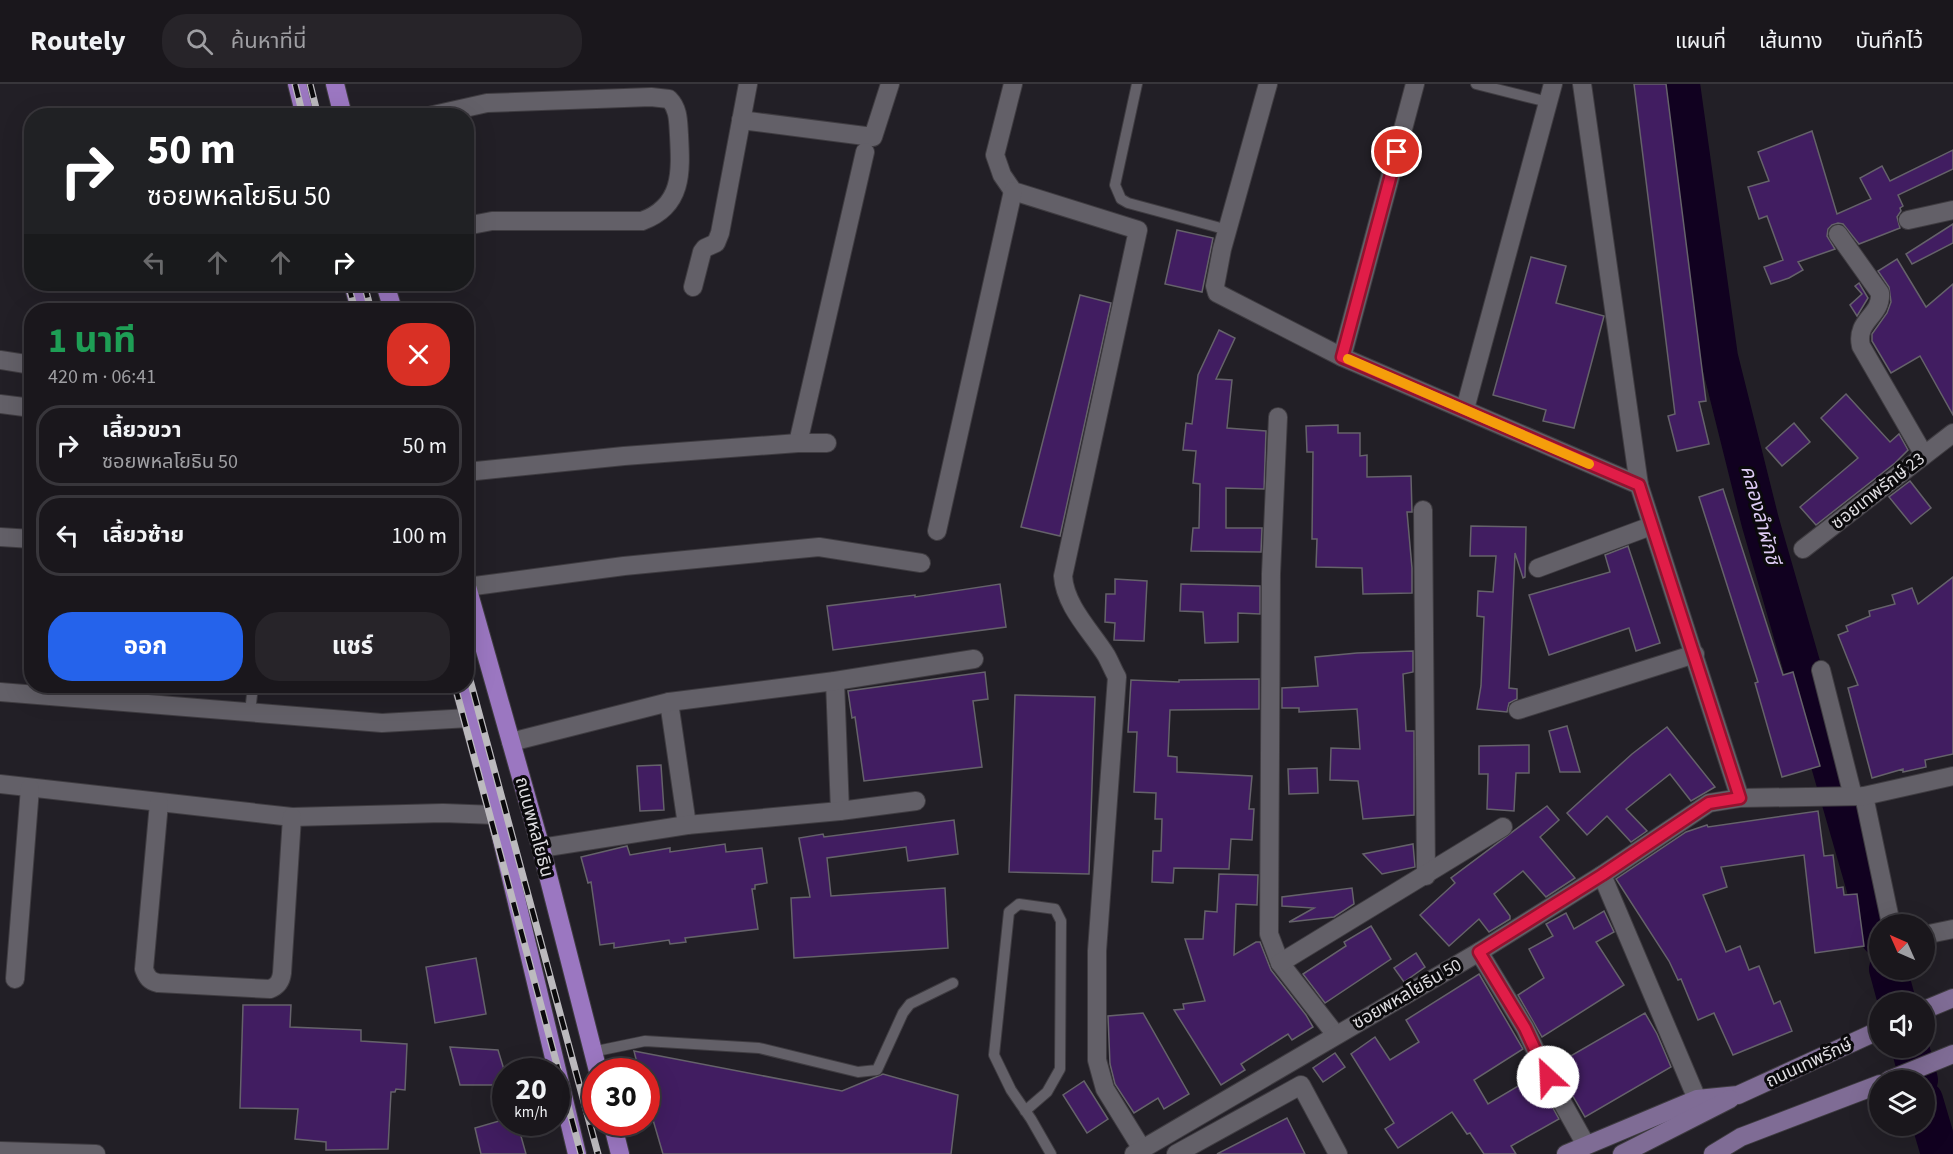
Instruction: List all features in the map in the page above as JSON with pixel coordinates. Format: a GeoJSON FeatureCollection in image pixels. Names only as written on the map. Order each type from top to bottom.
{"type":"FeatureCollection","features":[{"type":"Feature","properties":{"kind":"main road"},"geometry":{"type":"LineString","coordinates":[[297,84],[304,108]]}},
{"type":"Feature","properties":{"kind":"main road"},"geometry":{"type":"LineString","coordinates":[[335,84],[341,108]]}},
{"type":"Feature","properties":{"kind":"main road","name":"ถนนพหลโยธิน"},"geometry":{"type":"LineString","coordinates":[[474,611],[540,848],[594,1058]]}},
{"type":"Feature","properties":{"kind":"main road","name":"ถนนพหลโยธิน"},"geometry":{"type":"LineString","coordinates":[[462,693],[496,815],[577,1154]]}},
{"type":"Feature","properties":{"kind":"main road"},"geometry":{"type":"LineString","coordinates":[[1935,1005],[1953,998]]}},
{"type":"Feature","properties":{"kind":"main road","name":"ถนนเทพรักษ์"},"geometry":{"type":"LineString","coordinates":[[1622,1154],[1738,1095],[1869,1035]]}},
{"type":"Feature","properties":{"kind":"main road"},"geometry":{"type":"LineString","coordinates":[[1914,1070],[1953,1054]]}},
{"type":"Feature","properties":{"kind":"main road"},"geometry":{"type":"LineString","coordinates":[[1702,1154],[1869,1088]]}},
{"type":"Feature","properties":{"kind":"main road","name":"ถนนเทพรักษ์"},"geometry":{"type":"LineString","coordinates":[[1566,1154],[1697,1099],[1738,1095]]}},
{"type":"Feature","properties":{"kind":"main road"},"geometry":{"type":"LineString","coordinates":[[616,1136],[621,1154]]}},
{"type":"Feature","properties":{"kind":"main road"},"geometry":{"type":"LineString","coordinates":[[1713,1154],[1741,1137]]}},
{"type":"Feature","properties":{"kind":"street"},"geometry":{"type":"LineString","coordinates":[[693,287],[702,252],[716,243],[720,233],[748,84]]}},
{"type":"Feature","properties":{"kind":"street"},"geometry":{"type":"LineString","coordinates":[[741,120],[873,137],[890,84]]}},
{"type":"Feature","properties":{"kind":"street"},"geometry":{"type":"LineString","coordinates":[[1013,84],[995,154],[1002,175],[1013,191],[1138,230],[1063,576],[1064,586],[1075,609],[1107,657],[1116,677],[1097,951],[1097,1060],[1105,1089],[1138,1152]]}},
{"type":"Feature","properties":{"kind":"street"},"geometry":{"type":"LineString","coordinates":[[1268,84],[1228,230],[1215,286],[1217,293],[1342,357],[1639,485]]}},
{"type":"Feature","properties":{"kind":"street"},"geometry":{"type":"LineString","coordinates":[[1342,357],[1415,84]]}},
{"type":"Feature","properties":{"kind":"street"},"geometry":{"type":"LineString","coordinates":[[1465,410],[1553,84]]}},
{"type":"Feature","properties":{"kind":"street"},"geometry":{"type":"LineString","coordinates":[[1582,84],[1639,485],[1740,798]]}},
{"type":"Feature","properties":{"kind":"street"},"geometry":{"type":"LineString","coordinates":[[465,108],[487,103],[651,97],[669,99],[678,113],[680,159],[678,182],[671,200],[657,216],[642,221],[492,221],[474,224]]}},
{"type":"Feature","properties":{"kind":"street"},"geometry":{"type":"LineString","coordinates":[[798,443],[865,152]]}},
{"type":"Feature","properties":{"kind":"street"},"geometry":{"type":"LineString","coordinates":[[937,531],[1013,191]]}},
{"type":"Feature","properties":{"kind":"street"},"geometry":{"type":"LineString","coordinates":[[1908,220],[1953,210]]}},
{"type":"Feature","properties":{"kind":"street"},"geometry":{"type":"LineString","coordinates":[[1838,234],[1880,293],[1877,308],[1862,328],[1859,336],[1861,346],[1924,455]]}},
{"type":"Feature","properties":{"kind":"street"},"geometry":{"type":"LineString","coordinates":[[0,360],[24,364]]}},
{"type":"Feature","properties":{"kind":"street"},"geometry":{"type":"LineString","coordinates":[[0,404],[24,407]]}},
{"type":"Feature","properties":{"kind":"street"},"geometry":{"type":"LineString","coordinates":[[1278,417],[1271,574],[1269,934],[1280,963],[1336,1035]]}},
{"type":"Feature","properties":{"kind":"street","name":"ซอยเทพรักษ์ 23"},"geometry":{"type":"LineString","coordinates":[[1803,549],[1953,433]]}},
{"type":"Feature","properties":{"kind":"street"},"geometry":{"type":"LineString","coordinates":[[474,471],[624,456],[798,443],[827,443]]}},
{"type":"Feature","properties":{"kind":"street"},"geometry":{"type":"LineString","coordinates":[[1424,510],[1426,876]]}},
{"type":"Feature","properties":{"kind":"street"},"geometry":{"type":"LineString","coordinates":[[1538,568],[1651,526]]}},
{"type":"Feature","properties":{"kind":"street"},"geometry":{"type":"LineString","coordinates":[[0,537],[24,538]]}},
{"type":"Feature","properties":{"kind":"street"},"geometry":{"type":"LineString","coordinates":[[474,584],[624,566],[819,547],[921,563]]}},
{"type":"Feature","properties":{"kind":"street"},"geometry":{"type":"LineString","coordinates":[[1518,710],[1695,654]]}},
{"type":"Feature","properties":{"kind":"street"},"geometry":{"type":"LineString","coordinates":[[510,742],[669,702],[835,681],[974,658]]}},
{"type":"Feature","properties":{"kind":"street"},"geometry":{"type":"LineString","coordinates":[[1821,670],[1888,914]]}},
{"type":"Feature","properties":{"kind":"street"},"geometry":{"type":"LineString","coordinates":[[835,681],[840,811]]}},
{"type":"Feature","properties":{"kind":"street"},"geometry":{"type":"LineString","coordinates":[[0,692],[382,723],[469,718]]}},
{"type":"Feature","properties":{"kind":"street"},"geometry":{"type":"LineString","coordinates":[[669,702],[687,825]]}},
{"type":"Feature","properties":{"kind":"street","name":"ซอยพหลโยธิน 50"},"geometry":{"type":"LineString","coordinates":[[1138,1152],[1479,952],[1602,875],[1709,803],[1740,798],[1855,796],[1953,776]]}},
{"type":"Feature","properties":{"kind":"street"},"geometry":{"type":"LineString","coordinates":[[0,784],[292,817],[443,813],[496,815]]}},
{"type":"Feature","properties":{"kind":"street"},"geometry":{"type":"LineString","coordinates":[[15,979],[30,788]]}},
{"type":"Feature","properties":{"kind":"street"},"geometry":{"type":"LineString","coordinates":[[540,848],[687,825],[840,811],[916,801]]}},
{"type":"Feature","properties":{"kind":"street"},"geometry":{"type":"LineString","coordinates":[[159,803],[144,969],[151,981],[158,983],[270,989],[281,980],[292,817]]}},
{"type":"Feature","properties":{"kind":"street"},"geometry":{"type":"LineString","coordinates":[[1280,963],[1503,827]]}},
{"type":"Feature","properties":{"kind":"street"},"geometry":{"type":"LineString","coordinates":[[1602,875],[1697,1099]]}},
{"type":"Feature","properties":{"kind":"street"},"geometry":{"type":"LineString","coordinates":[[1935,933],[1953,929]]}},
{"type":"Feature","properties":{"kind":"street"},"geometry":{"type":"LineString","coordinates":[[1479,952],[1525,1028],[1548,1077],[1586,1145]]}},
{"type":"Feature","properties":{"kind":"street"},"geometry":{"type":"LineString","coordinates":[[1176,1154],[1301,1085],[1338,1154]]}},
{"type":"Feature","properties":{"kind":"street"},"geometry":{"type":"LineString","coordinates":[[0,1151],[96,1154]]}},
{"type":"Feature","properties":{"kind":"lane"},"geometry":{"type":"LineString","coordinates":[[1137,84],[1116,176],[1116,192],[1128,203],[1228,230]]}},
{"type":"Feature","properties":{"kind":"lane"},"geometry":{"type":"LineString","coordinates":[[1476,84],[1548,102]]}},
{"type":"Feature","properties":{"kind":"lane"},"geometry":{"type":"LineString","coordinates":[[250,712],[252,693]]}},
{"type":"Feature","properties":{"kind":"lane"},"geometry":{"type":"LineString","coordinates":[[1025,1111],[1047,1092],[1060,1069],[1061,921],[1055,909],[1019,904],[1009,912],[994,1055],[1011,1090],[1051,1154]]}},
{"type":"Feature","properties":{"kind":"lane"},"geometry":{"type":"LineString","coordinates":[[592,1052],[645,1041],[759,1048],[858,1072],[877,1070],[903,1013],[910,1004],[953,983]]}},
{"type":"Feature","properties":{"kind":"building"},"geometry":{"type":"Polygon","coordinates":[[[1634,84],[1666,84],[1706,401],[1699,402],[1709,444],[1677,451],[1668,416],[1675,414],[1634,84]]]}},
{"type":"Feature","properties":{"kind":"building"},"geometry":{"type":"Polygon","coordinates":[[[1812,131],[1837,214],[1871,199],[1860,178],[1882,166],[1890,181],[1953,150],[1953,169],[1898,195],[1903,206],[1897,217],[1900,228],[1859,244],[1843,224],[1832,225],[1828,229],[1827,236],[1835,249],[1798,262],[1803,270],[1771,284],[1764,267],[1783,260],[1767,216],[1759,219],[1748,187],[1769,181],[1758,152],[1812,131]]]}},
{"type":"Feature","properties":{"kind":"building"},"geometry":{"type":"Polygon","coordinates":[[[1953,224],[1953,243],[1912,264],[1906,254],[1953,224]]]}},
{"type":"Feature","properties":{"kind":"building"},"geometry":{"type":"Polygon","coordinates":[[[1177,230],[1213,238],[1202,292],[1165,284],[1177,230]]]}},
{"type":"Feature","properties":{"kind":"building"},"geometry":{"type":"Polygon","coordinates":[[[1531,257],[1566,266],[1556,303],[1604,316],[1574,428],[1543,421],[1546,410],[1493,395],[1531,257]]]}},
{"type":"Feature","properties":{"kind":"building"},"geometry":{"type":"Polygon","coordinates":[[[1897,259],[1926,307],[1953,284],[1953,415],[1920,356],[1891,373],[1872,341],[1872,334],[1887,313],[1891,302],[1889,287],[1878,271],[1897,259]]]}},
{"type":"Feature","properties":{"kind":"building"},"geometry":{"type":"Polygon","coordinates":[[[1859,283],[1868,298],[1857,316],[1850,305],[1862,294],[1855,286],[1859,283]]]}},
{"type":"Feature","properties":{"kind":"building"},"geometry":{"type":"Polygon","coordinates":[[[1080,295],[1111,303],[1060,536],[1021,527],[1080,295]]]}},
{"type":"Feature","properties":{"kind":"building"},"geometry":{"type":"Polygon","coordinates":[[[1219,330],[1235,338],[1216,379],[1232,380],[1227,428],[1266,431],[1264,489],[1226,488],[1226,528],[1262,528],[1261,552],[1191,551],[1193,528],[1199,528],[1200,484],[1193,483],[1196,451],[1183,450],[1186,423],[1192,424],[1198,375],[1219,330]]]}},
{"type":"Feature","properties":{"kind":"building"},"geometry":{"type":"Polygon","coordinates":[[[1846,394],[1890,442],[1899,434],[1908,450],[1895,463],[1816,525],[1800,507],[1858,458],[1821,418],[1846,394]]]}},
{"type":"Feature","properties":{"kind":"building"},"geometry":{"type":"Polygon","coordinates":[[[1794,423],[1810,442],[1782,466],[1766,448],[1794,423]]]}},
{"type":"Feature","properties":{"kind":"building"},"geometry":{"type":"Polygon","coordinates":[[[1338,425],[1338,433],[1360,433],[1360,456],[1367,455],[1367,477],[1411,476],[1412,512],[1407,512],[1412,593],[1363,594],[1362,568],[1316,567],[1317,539],[1312,539],[1313,452],[1307,452],[1306,426],[1338,425]]]}},
{"type":"Feature","properties":{"kind":"building"},"geometry":{"type":"Polygon","coordinates":[[[1910,481],[1931,508],[1911,524],[1889,497],[1910,481]]]}},
{"type":"Feature","properties":{"kind":"building"},"geometry":{"type":"Polygon","coordinates":[[[1723,489],[1783,675],[1793,672],[1820,766],[1782,777],[1755,683],[1758,682],[1699,497],[1723,489]]]}},
{"type":"Feature","properties":{"kind":"building"},"geometry":{"type":"Polygon","coordinates":[[[1471,526],[1526,527],[1525,577],[1523,578],[1515,553],[1509,688],[1517,689],[1517,699],[1509,703],[1507,712],[1477,709],[1481,686],[1484,617],[1477,616],[1478,591],[1493,592],[1496,556],[1470,556],[1471,526]]]}},
{"type":"Feature","properties":{"kind":"building"},"geometry":{"type":"Polygon","coordinates":[[[1628,546],[1660,643],[1636,651],[1629,628],[1549,655],[1529,595],[1610,572],[1605,555],[1628,546]]]}},
{"type":"Feature","properties":{"kind":"building"},"geometry":{"type":"Polygon","coordinates":[[[1953,577],[1953,754],[1925,760],[1926,767],[1903,772],[1903,769],[1872,778],[1848,688],[1858,685],[1838,635],[1848,631],[1846,626],[1870,616],[1869,611],[1895,604],[1892,595],[1912,588],[1918,604],[1953,577]]]}},
{"type":"Feature","properties":{"kind":"building"},"geometry":{"type":"Polygon","coordinates":[[[1115,579],[1147,581],[1144,641],[1114,640],[1115,623],[1105,622],[1106,594],[1115,594],[1115,579]]]}},
{"type":"Feature","properties":{"kind":"building"},"geometry":{"type":"Polygon","coordinates":[[[1000,584],[1006,627],[833,650],[827,606],[915,595],[915,597],[1000,584]]]}},
{"type":"Feature","properties":{"kind":"building"},"geometry":{"type":"Polygon","coordinates":[[[1181,584],[1260,586],[1260,614],[1238,613],[1238,642],[1205,643],[1203,612],[1180,611],[1181,584]]]}},
{"type":"Feature","properties":{"kind":"building"},"geometry":{"type":"Polygon","coordinates":[[[1413,651],[1413,672],[1403,674],[1406,731],[1414,731],[1414,815],[1363,819],[1358,781],[1330,780],[1331,748],[1360,749],[1357,709],[1299,712],[1299,708],[1282,708],[1282,688],[1318,686],[1315,657],[1413,651]]]}},
{"type":"Feature","properties":{"kind":"building"},"geometry":{"type":"Polygon","coordinates":[[[985,672],[988,699],[973,701],[982,767],[864,781],[855,717],[852,718],[848,691],[985,672]]]}},
{"type":"Feature","properties":{"kind":"building"},"geometry":{"type":"Polygon","coordinates":[[[1259,679],[1259,709],[1170,710],[1168,756],[1177,757],[1177,772],[1252,776],[1249,809],[1254,809],[1252,840],[1231,839],[1229,869],[1174,868],[1173,883],[1152,882],[1153,851],[1161,851],[1162,819],[1155,819],[1156,793],[1134,792],[1137,732],[1128,732],[1131,680],[1179,682],[1179,680],[1259,679]]]}},
{"type":"Feature","properties":{"kind":"building"},"geometry":{"type":"Polygon","coordinates":[[[1015,695],[1095,697],[1089,874],[1009,872],[1015,695]]]}},
{"type":"Feature","properties":{"kind":"building"},"geometry":{"type":"Polygon","coordinates":[[[1567,726],[1580,772],[1560,772],[1549,731],[1567,726]]]}},
{"type":"Feature","properties":{"kind":"building"},"geometry":{"type":"Polygon","coordinates":[[[1667,727],[1715,787],[1691,801],[1670,774],[1626,809],[1647,831],[1631,842],[1607,816],[1587,835],[1567,813],[1632,754],[1667,727]]]}},
{"type":"Feature","properties":{"kind":"building"},"geometry":{"type":"Polygon","coordinates":[[[1529,745],[1529,773],[1516,773],[1514,811],[1487,809],[1488,774],[1479,774],[1479,746],[1529,745]]]}},
{"type":"Feature","properties":{"kind":"building"},"geometry":{"type":"Polygon","coordinates":[[[661,765],[664,810],[640,811],[637,766],[661,765]]]}},
{"type":"Feature","properties":{"kind":"building"},"geometry":{"type":"Polygon","coordinates":[[[1317,768],[1318,793],[1289,794],[1288,769],[1317,768]]]}},
{"type":"Feature","properties":{"kind":"building"},"geometry":{"type":"Polygon","coordinates":[[[1547,806],[1559,820],[1540,837],[1575,878],[1546,897],[1523,871],[1494,894],[1510,919],[1489,932],[1479,919],[1449,946],[1420,915],[1455,883],[1451,878],[1547,806]]]}},
{"type":"Feature","properties":{"kind":"building"},"geometry":{"type":"Polygon","coordinates":[[[1818,811],[1824,856],[1833,855],[1837,888],[1843,887],[1844,895],[1857,894],[1864,946],[1815,953],[1804,855],[1721,867],[1727,887],[1703,895],[1726,952],[1740,946],[1749,970],[1759,966],[1774,1004],[1780,1001],[1792,1031],[1733,1055],[1714,1013],[1698,1020],[1681,979],[1678,980],[1669,961],[1616,879],[1686,832],[1707,825],[1708,827],[1818,811]]]}},
{"type":"Feature","properties":{"kind":"building"},"geometry":{"type":"Polygon","coordinates":[[[954,820],[958,854],[908,861],[906,847],[827,858],[831,896],[945,888],[948,948],[794,958],[791,898],[810,897],[799,838],[823,834],[824,837],[954,820]]]}},
{"type":"Feature","properties":{"kind":"building"},"geometry":{"type":"Polygon","coordinates":[[[725,844],[726,852],[762,848],[767,883],[755,885],[755,889],[752,889],[758,929],[685,938],[686,942],[670,944],[669,940],[614,948],[614,943],[600,945],[591,882],[588,883],[581,857],[627,846],[630,855],[670,848],[670,852],[725,844]]]}},
{"type":"Feature","properties":{"kind":"building"},"geometry":{"type":"Polygon","coordinates":[[[1413,844],[1415,867],[1382,874],[1363,854],[1413,844]]]}},
{"type":"Feature","properties":{"kind":"building"},"geometry":{"type":"Polygon","coordinates":[[[1219,874],[1258,875],[1257,905],[1236,904],[1234,955],[1260,942],[1271,970],[1313,1027],[1292,1040],[1288,1034],[1241,1064],[1245,1070],[1221,1085],[1174,1010],[1184,1009],[1183,1004],[1205,1001],[1185,939],[1203,939],[1205,911],[1217,912],[1219,874]]]}},
{"type":"Feature","properties":{"kind":"building"},"geometry":{"type":"Polygon","coordinates":[[[1352,888],[1354,904],[1334,917],[1289,922],[1314,908],[1282,906],[1282,897],[1352,888]]]}},
{"type":"Feature","properties":{"kind":"building"},"geometry":{"type":"Polygon","coordinates":[[[1604,911],[1614,932],[1596,942],[1624,985],[1542,1037],[1518,995],[1544,978],[1529,949],[1553,936],[1546,924],[1566,913],[1574,929],[1604,911]]]}},
{"type":"Feature","properties":{"kind":"building"},"geometry":{"type":"Polygon","coordinates":[[[1371,926],[1391,959],[1325,1003],[1303,974],[1346,946],[1344,942],[1371,926]]]}},
{"type":"Feature","properties":{"kind":"building"},"geometry":{"type":"Polygon","coordinates":[[[1416,953],[1425,967],[1404,982],[1394,968],[1416,953]]]}},
{"type":"Feature","properties":{"kind":"building"},"geometry":{"type":"Polygon","coordinates":[[[476,958],[486,1014],[435,1023],[426,967],[476,958]]]}},
{"type":"Feature","properties":{"kind":"building"},"geometry":{"type":"Polygon","coordinates":[[[1479,974],[1523,1049],[1474,1080],[1488,1104],[1535,1076],[1559,1119],[1511,1146],[1516,1154],[1484,1154],[1452,1112],[1398,1148],[1385,1129],[1394,1123],[1351,1054],[1375,1037],[1390,1060],[1419,1042],[1406,1020],[1479,974]]]}},
{"type":"Feature","properties":{"kind":"building"},"geometry":{"type":"Polygon","coordinates":[[[243,1005],[291,1005],[290,1027],[361,1030],[361,1041],[407,1044],[405,1090],[396,1089],[395,1092],[391,1092],[388,1149],[326,1150],[326,1142],[295,1139],[298,1109],[240,1108],[243,1005]]]}},
{"type":"Feature","properties":{"kind":"building"},"geometry":{"type":"Polygon","coordinates":[[[1143,1013],[1189,1094],[1164,1109],[1158,1098],[1134,1113],[1115,1084],[1110,1064],[1108,1016],[1143,1013]]]}},
{"type":"Feature","properties":{"kind":"building"},"geometry":{"type":"Polygon","coordinates":[[[1645,1013],[1671,1067],[1585,1117],[1555,1065],[1645,1013]]]}},
{"type":"Feature","properties":{"kind":"building"},"geometry":{"type":"Polygon","coordinates":[[[450,1047],[498,1050],[500,1058],[492,1058],[492,1085],[460,1085],[450,1047]]]}},
{"type":"Feature","properties":{"kind":"building"},"geometry":{"type":"Polygon","coordinates":[[[634,1051],[842,1091],[883,1074],[958,1095],[951,1154],[663,1154],[658,1136],[660,1136],[660,1058],[636,1058],[634,1051]]]}},
{"type":"Feature","properties":{"kind":"building"},"geometry":{"type":"Polygon","coordinates":[[[1335,1053],[1345,1067],[1323,1082],[1313,1068],[1335,1053]]]}},
{"type":"Feature","properties":{"kind":"building"},"geometry":{"type":"Polygon","coordinates":[[[1084,1081],[1108,1119],[1087,1133],[1063,1095],[1084,1081]]]}},
{"type":"Feature","properties":{"kind":"building"},"geometry":{"type":"Polygon","coordinates":[[[1287,1118],[1305,1154],[1217,1154],[1287,1118]]]}},
{"type":"Feature","properties":{"kind":"building"},"geometry":{"type":"Polygon","coordinates":[[[492,1123],[492,1136],[521,1136],[526,1154],[481,1154],[475,1128],[492,1123]]]}},
{"type":"Feature","properties":{"kind":"waterway","name":"คลองลำผักชี"},"geometry":{"type":"LineString","coordinates":[[1681,84],[1719,357],[1760,521],[1873,914]]}},
{"type":"Feature","properties":{"kind":"waterway","name":"คลองลำผักชี"},"geometry":{"type":"LineString","coordinates":[[1891,980],[1894,992]]}},
{"type":"Feature","properties":{"kind":"waterway","name":"คลองลำผักชี"},"geometry":{"type":"LineString","coordinates":[[1913,1058],[1916,1070]]}},
{"type":"Feature","properties":{"kind":"waterway","name":"คลองลำผักชี"},"geometry":{"type":"LineString","coordinates":[[1935,1136],[1940,1154]]}},
{"type":"Feature","properties":{"kind":"railway"},"geometry":{"type":"LineString","coordinates":[[295,84],[301,108]]}},
{"type":"Feature","properties":{"kind":"railway"},"geometry":{"type":"LineString","coordinates":[[310,84],[316,108]]}},
{"type":"Feature","properties":{"kind":"railway"},"geometry":{"type":"LineString","coordinates":[[350,291],[353,303]]}},
{"type":"Feature","properties":{"kind":"railway"},"geometry":{"type":"LineString","coordinates":[[366,291],[369,303]]}},
{"type":"Feature","properties":{"kind":"railway"},"geometry":{"type":"LineString","coordinates":[[457,693],[581,1154]]}},
{"type":"Feature","properties":{"kind":"railway"},"geometry":{"type":"LineString","coordinates":[[474,693],[598,1154]]}},
{"type":"Feature","properties":{"kind":"slow traffic"},"geometry":{"type":"LineString","coordinates":[[1348,359],[1589,464]]}},
{"type":"Feature","properties":{"kind":"route"},"geometry":{"type":"LineString","coordinates":[[1397,152],[1342,357],[1639,485],[1740,798],[1709,803],[1602,875],[1479,952],[1518,1014],[1548,1077]]}}]}
